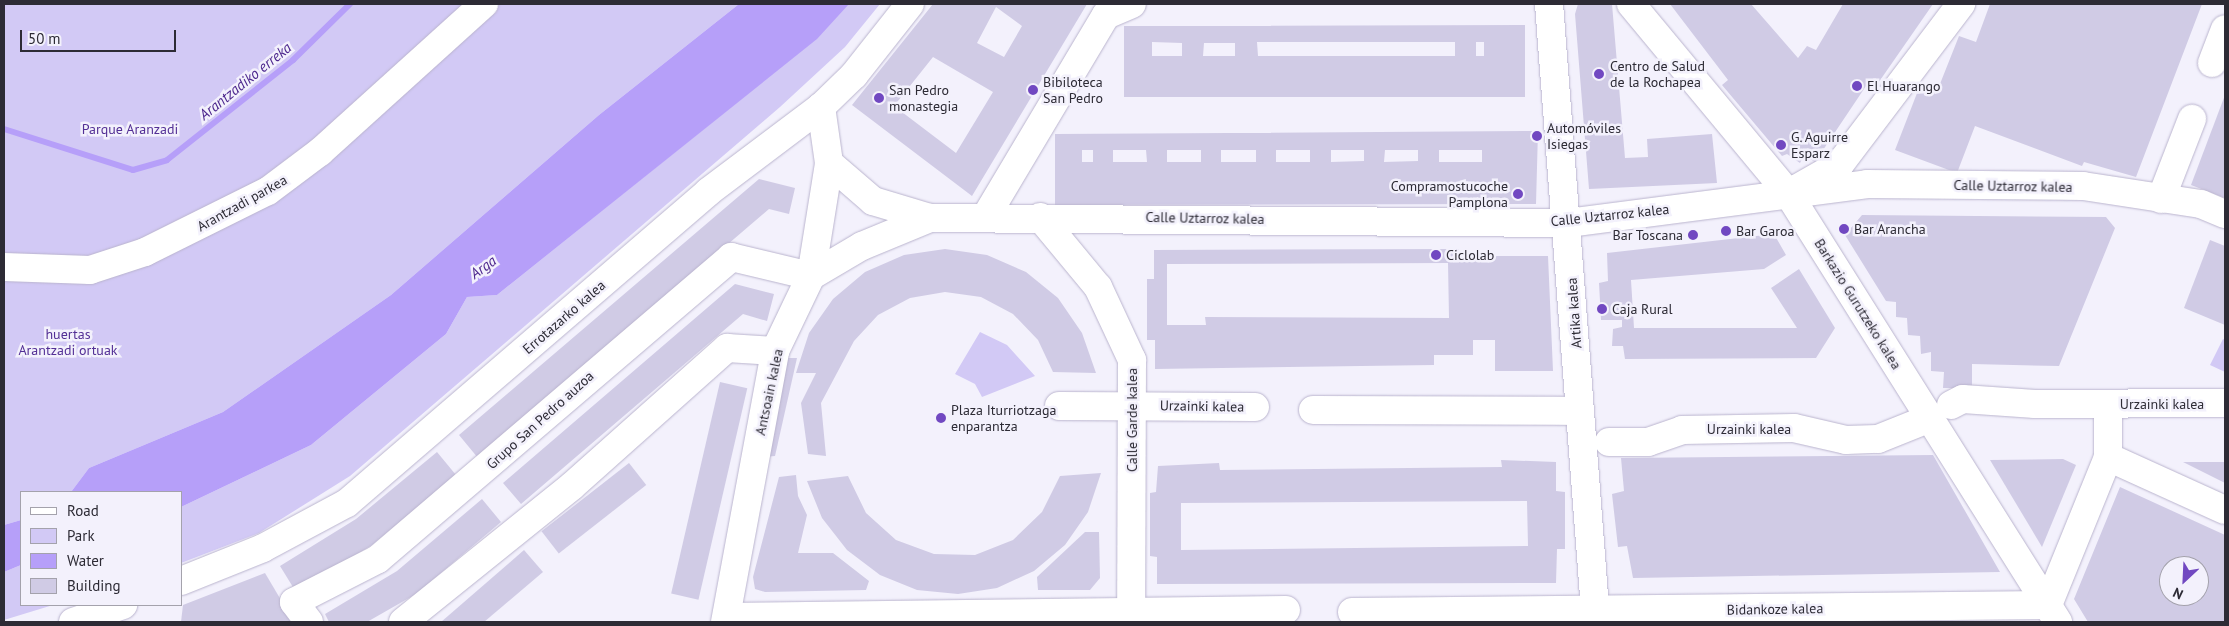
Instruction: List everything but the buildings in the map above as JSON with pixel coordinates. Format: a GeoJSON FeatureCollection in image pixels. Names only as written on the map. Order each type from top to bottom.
{"type":"FeatureCollection","features":[{"type":"Feature","properties":{"kind":"street","name":"Arantzadi parkea"},"geometry":{"type":"LineString","coordinates":[[4,267],[90,270],[145,252],[268,192],[320,152],[484,4]]}},
{"type":"Feature","properties":{"kind":"street","name":"Errotazarko kalea"},"geometry":{"type":"LineString","coordinates":[[182,581],[263,548],[347,503],[708,192],[821,107],[854,75],[910,4]]}},
{"type":"Feature","properties":{"kind":"street"},"geometry":{"type":"LineString","coordinates":[[986,218],[1106,15],[1132,4]]}},
{"type":"Feature","properties":{"kind":"street","name":"Artika kalea"},"geometry":{"type":"LineString","coordinates":[[1550,4],[1568,223],[1596,617]]}},
{"type":"Feature","properties":{"kind":"street","name":"Barkazio Gurutzeko kalea"},"geometry":{"type":"LineString","coordinates":[[1631,4],[1788,193],[2053,614]]}},
{"type":"Feature","properties":{"kind":"street"},"geometry":{"type":"LineString","coordinates":[[1788,193],[1840,164],[1961,4]]}},
{"type":"Feature","properties":{"kind":"street"},"geometry":{"type":"LineString","coordinates":[[2212,63],[2225,29]]}},
{"type":"Feature","properties":{"kind":"street","name":"Antsoain kalea"},"geometry":{"type":"LineString","coordinates":[[726,620],[775,351],[811,276],[829,163],[821,107]]}},
{"type":"Feature","properties":{"kind":"street"},"geometry":{"type":"LineString","coordinates":[[2161,199],[2192,119]]}},
{"type":"Feature","properties":{"kind":"street","name":"Calle Uztarroz kalea"},"geometry":{"type":"LineString","coordinates":[[829,163],[873,201],[930,218],[1040,216],[1568,223],[1867,184],[2083,186],[2201,204],[2225,214]]}},
{"type":"Feature","properties":{"kind":"street","name":"Calle Garde kalea"},"geometry":{"type":"LineString","coordinates":[[1040,216],[1098,288],[1132,360],[1131,617]]}},
{"type":"Feature","properties":{"kind":"street","name":"Calle Uztarroz kalea"},"geometry":{"type":"LineString","coordinates":[[811,276],[862,246],[930,218]]}},
{"type":"Feature","properties":{"kind":"street","name":"Grupo San Pedro auzoa"},"geometry":{"type":"LineString","coordinates":[[302,612],[378,559],[731,257],[811,276]]}},
{"type":"Feature","properties":{"kind":"street"},"geometry":{"type":"LineString","coordinates":[[403,622],[572,486],[727,348],[775,351]]}},
{"type":"Feature","properties":{"kind":"street","name":"Urzainki kalea"},"geometry":{"type":"LineString","coordinates":[[1951,405],[1964,398],[2108,404],[2225,403]]}},
{"type":"Feature","properties":{"kind":"street"},"geometry":{"type":"LineString","coordinates":[[2053,614],[2108,456],[2108,404]]}},
{"type":"Feature","properties":{"kind":"street","name":"Urzainki kalea"},"geometry":{"type":"LineString","coordinates":[[1059,406],[1254,407]]}},
{"type":"Feature","properties":{"kind":"street"},"geometry":{"type":"LineString","coordinates":[[1313,410],[1580,411]]}},
{"type":"Feature","properties":{"kind":"street","name":"Urzainki kalea"},"geometry":{"type":"LineString","coordinates":[[1609,442],[1648,442],[1682,430],[1794,428],[1846,440],[1878,439],[1918,424]]}},
{"type":"Feature","properties":{"kind":"street"},"geometry":{"type":"LineString","coordinates":[[2108,456],[2225,510]]}},
{"type":"Feature","properties":{"kind":"street"},"geometry":{"type":"LineString","coordinates":[[73,622],[120,606]]}},
{"type":"Feature","properties":{"kind":"street"},"geometry":{"type":"LineString","coordinates":[[726,620],[1131,617],[1286,610]]}},
{"type":"Feature","properties":{"kind":"street","name":"Bidankoze kalea"},"geometry":{"type":"LineString","coordinates":[[1352,612],[1596,617],[2053,614]]}},
{"type":"Feature","properties":{"kind":"green space"},"geometry":{"type":"Polygon","coordinates":[[[4,4],[739,4],[599,115],[391,295],[223,412],[89,468],[72,491],[20,491],[20,520],[4,525],[4,4]]]}},
{"type":"Feature","properties":{"kind":"green space"},"geometry":{"type":"Polygon","coordinates":[[[848,4],[880,4],[845,47],[780,107],[350,476],[259,533],[182,563],[182,507],[311,445],[446,334],[467,297],[497,295],[816,39],[848,4]]]}},
{"type":"Feature","properties":{"kind":"green space"},"geometry":{"type":"Polygon","coordinates":[[[980,332],[1007,345],[1035,376],[982,397],[975,384],[955,374],[980,332]]]}},
{"type":"Feature","properties":{"kind":"green space"},"geometry":{"type":"Polygon","coordinates":[[[2223,339],[2225,340],[2225,372],[2210,365],[2223,339]]]}},
{"type":"Feature","properties":{"kind":"green space"},"geometry":{"type":"Polygon","coordinates":[[[20,565],[20,606],[50,606],[4,620],[4,572],[20,565]]]}},
{"type":"Feature","properties":{"kind":"water","name":"Arga"},"geometry":{"type":"Polygon","coordinates":[[[739,4],[849,4],[817,39],[497,295],[467,297],[446,334],[311,445],[182,507],[182,491],[72,491],[89,468],[223,412],[391,295],[599,115],[739,4]]]}},
{"type":"Feature","properties":{"kind":"water"},"geometry":{"type":"Polygon","coordinates":[[[20,520],[20,565],[4,572],[4,525],[20,520]]]}},
{"type":"Feature","properties":{"kind":"waterway","name":"Arantzadiko erreka"},"geometry":{"type":"LineString","coordinates":[[4,129],[133,170],[167,160],[293,60],[350,4]]}},
{"type":"Feature","properties":{"kind":"place","name":"Centro de Salud de la Rochapea"},"geometry":{"type":"Point","coordinates":[1599,74]}},
{"type":"Feature","properties":{"kind":"place","name":"El Huarango"},"geometry":{"type":"Point","coordinates":[1857,86]}},
{"type":"Feature","properties":{"kind":"place","name":"Bibiloteca San Pedro"},"geometry":{"type":"Point","coordinates":[1033,90]}},
{"type":"Feature","properties":{"kind":"place","name":"San Pedro monastegia"},"geometry":{"type":"Point","coordinates":[879,98]}},
{"type":"Feature","properties":{"kind":"place","name":"Automóviles Isiegas"},"geometry":{"type":"Point","coordinates":[1537,136]}},
{"type":"Feature","properties":{"kind":"place","name":"G. Aguirre Esparz"},"geometry":{"type":"Point","coordinates":[1781,145]}},
{"type":"Feature","properties":{"kind":"place","name":"Compramostucoche Pamplona"},"geometry":{"type":"Point","coordinates":[1518,194]}},
{"type":"Feature","properties":{"kind":"place","name":"Bar Arancha"},"geometry":{"type":"Point","coordinates":[1844,229]}},
{"type":"Feature","properties":{"kind":"place","name":"Bar Garoa"},"geometry":{"type":"Point","coordinates":[1726,231]}},
{"type":"Feature","properties":{"kind":"place","name":"Bar Toscana"},"geometry":{"type":"Point","coordinates":[1693,235]}},
{"type":"Feature","properties":{"kind":"place","name":"Ciclolab"},"geometry":{"type":"Point","coordinates":[1436,255]}},
{"type":"Feature","properties":{"kind":"place","name":"Caja Rural"},"geometry":{"type":"Point","coordinates":[1602,309]}},
{"type":"Feature","properties":{"kind":"place","name":"Plaza Iturriotzaga enparantza"},"geometry":{"type":"Point","coordinates":[941,418]}},
{"type":"Feature","properties":{"kind":"park label","name":"Parque Aranzadi"},"geometry":{"type":"Point","coordinates":[130,129]}},
{"type":"Feature","properties":{"kind":"park label","name":"huertas Arantzadi ortuak"},"geometry":{"type":"Point","coordinates":[68,342]}}]}
